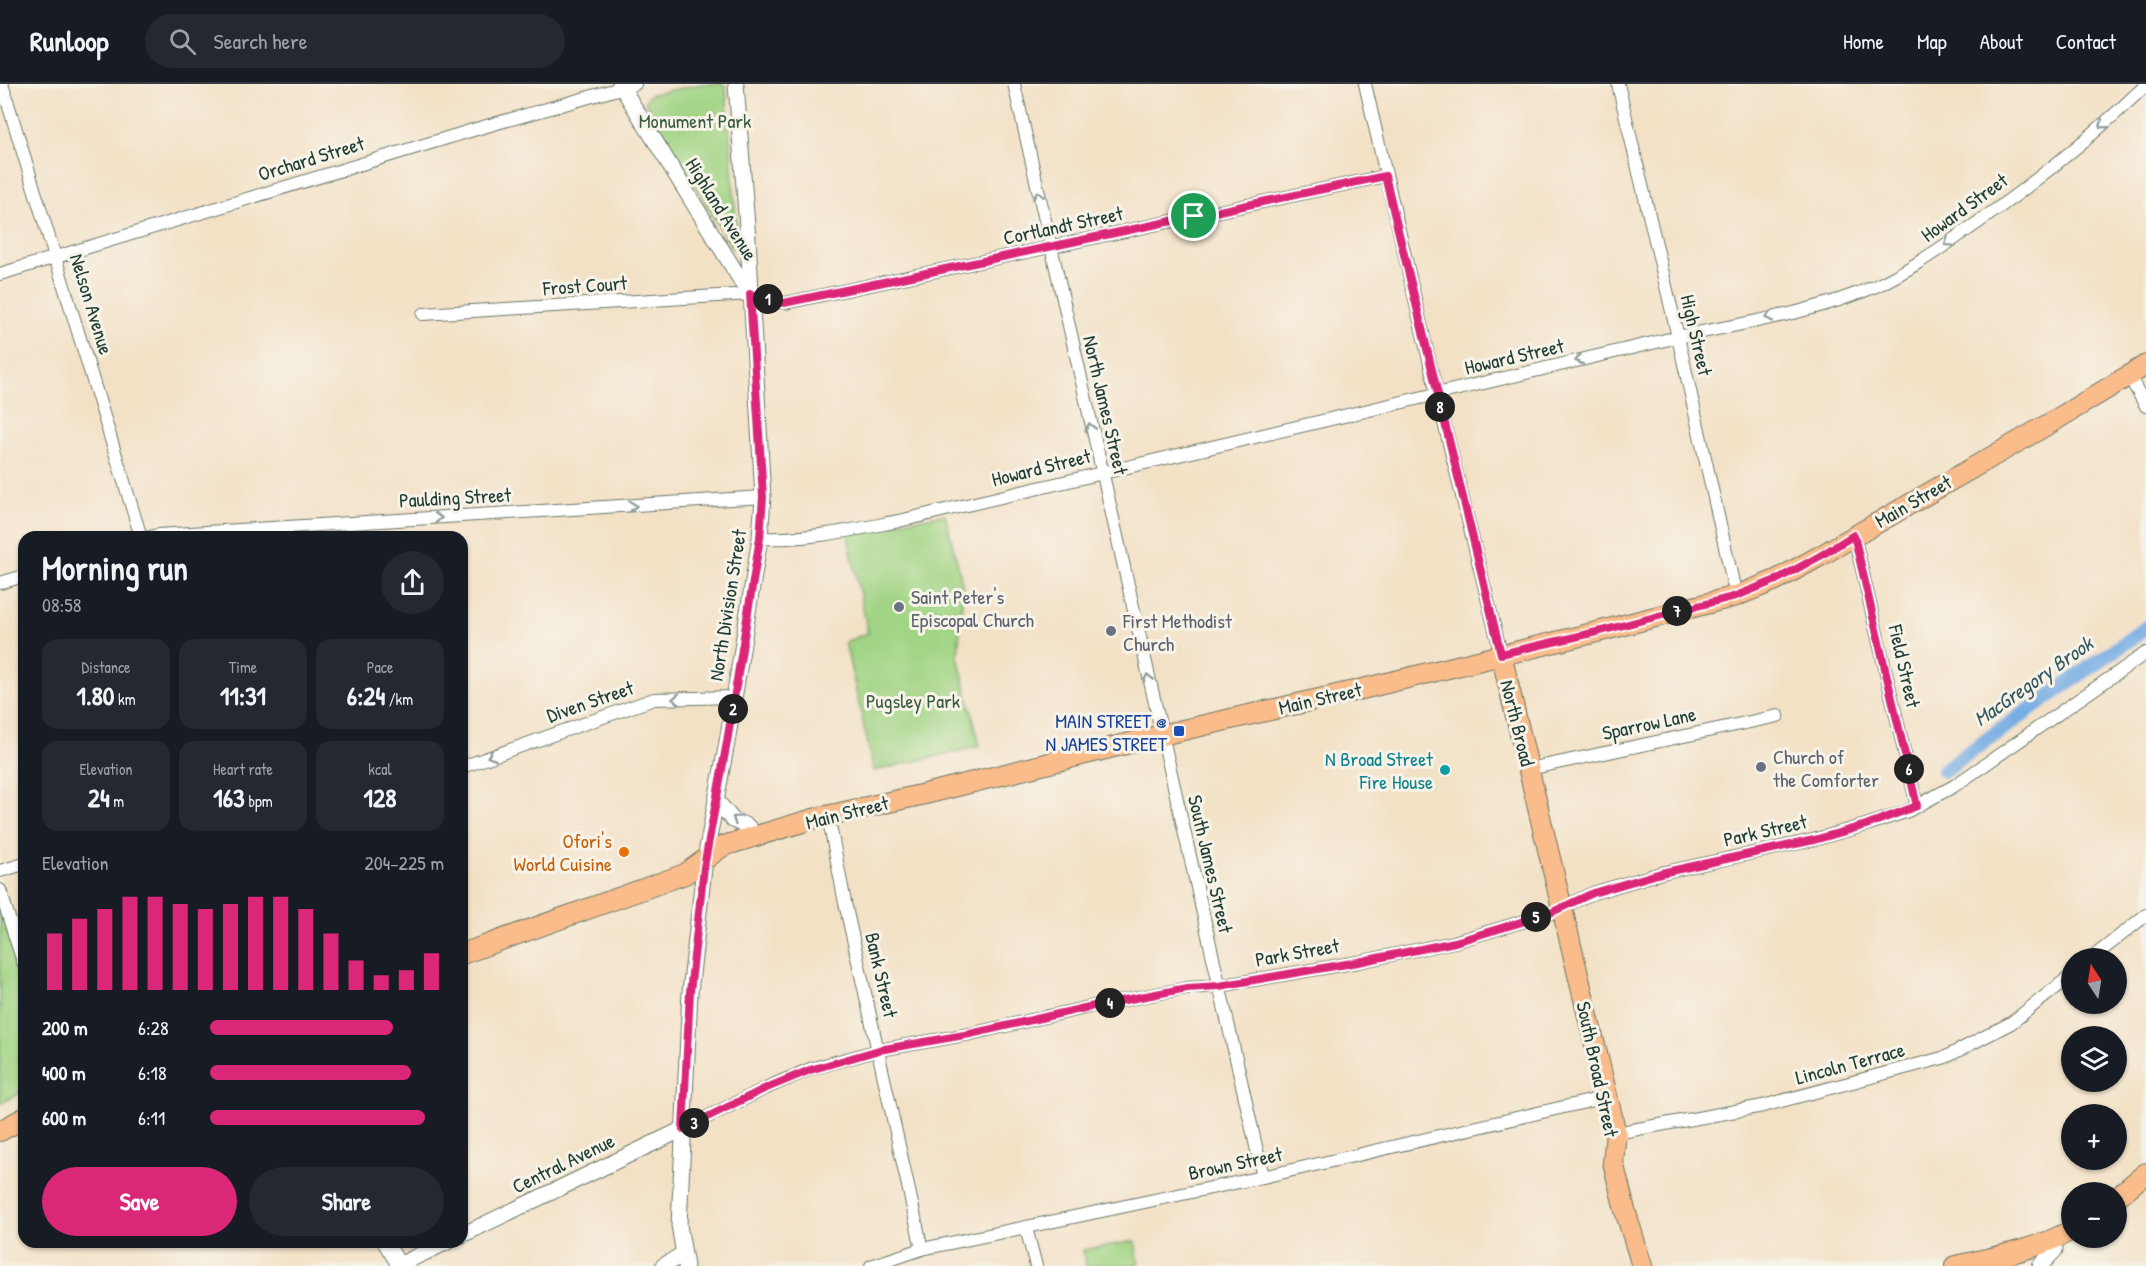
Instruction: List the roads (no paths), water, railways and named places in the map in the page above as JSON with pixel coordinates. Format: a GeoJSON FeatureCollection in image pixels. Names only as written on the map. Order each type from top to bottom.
{"type":"FeatureCollection","features":[{"type":"Feature","properties":{"kind":"main road","name":"Main Street"},"geometry":{"type":"LineString","coordinates":[[468,952],[686,874],[723,846],[828,815],[925,794],[1162,735],[1601,631],[1736,596],[1776,580],[1820,556],[2146,365]]}},
{"type":"Feature","properties":{"kind":"main road","name":"North Broad"},"geometry":{"type":"LineString","coordinates":[[1501,654],[1561,907]]}},
{"type":"Feature","properties":{"kind":"main road","name":"South Broad Street"},"geometry":{"type":"LineString","coordinates":[[1561,907],[1616,1133],[1613,1162],[1642,1266]]}},
{"type":"Feature","properties":{"kind":"main road"},"geometry":{"type":"LineString","coordinates":[[0,1131],[18,1121]]}},
{"type":"Feature","properties":{"kind":"main road"},"geometry":{"type":"LineString","coordinates":[[2127,1189],[2146,1173]]}},
{"type":"Feature","properties":{"kind":"main road"},"geometry":{"type":"LineString","coordinates":[[1955,1266],[2016,1251],[2061,1236]]}},
{"type":"Feature","properties":{"kind":"street","name":"Nelson Avenue"},"geometry":{"type":"LineString","coordinates":[[2,84],[139,531]]}},
{"type":"Feature","properties":{"kind":"street","name":"North Division Street"},"geometry":{"type":"LineString","coordinates":[[684,1260],[679,1225],[690,992],[705,859],[735,697],[760,538],[763,497],[748,239],[736,84]]}},
{"type":"Feature","properties":{"kind":"street","name":"North James Street"},"geometry":{"type":"LineString","coordinates":[[1014,84],[1162,735]]}},
{"type":"Feature","properties":{"kind":"street","name":"North Broad"},"geometry":{"type":"LineString","coordinates":[[1365,84],[1437,394],[1501,654]]}},
{"type":"Feature","properties":{"kind":"street","name":"High Street"},"geometry":{"type":"LineString","coordinates":[[1618,84],[1736,596]]}},
{"type":"Feature","properties":{"kind":"street","name":"Orchard Street"},"geometry":{"type":"LineString","coordinates":[[0,274],[626,85]]}},
{"type":"Feature","properties":{"kind":"street","name":"Highland Avenue"},"geometry":{"type":"LineString","coordinates":[[626,85],[750,294]]}},
{"type":"Feature","properties":{"kind":"street","name":"Howard Street"},"geometry":{"type":"LineString","coordinates":[[760,538],[785,539],[827,535],[983,501],[1678,337],[1807,309],[1895,277],[1984,219],[2109,121],[2146,86]]}},
{"type":"Feature","properties":{"kind":"street","name":"Cortlandt Street"},"geometry":{"type":"LineString","coordinates":[[750,294],[784,303],[1050,248],[1338,184],[1385,176]]}},
{"type":"Feature","properties":{"kind":"street","name":"Frost Court"},"geometry":{"type":"LineString","coordinates":[[423,314],[750,294]]}},
{"type":"Feature","properties":{"kind":"street"},"geometry":{"type":"LineString","coordinates":[[2129,376],[2146,406]]}},
{"type":"Feature","properties":{"kind":"street","name":"Paulding Street"},"geometry":{"type":"LineString","coordinates":[[222,531],[763,497]]}},
{"type":"Feature","properties":{"kind":"street","name":"Field Street"},"geometry":{"type":"LineString","coordinates":[[1854,535],[1917,806]]}},
{"type":"Feature","properties":{"kind":"street"},"geometry":{"type":"LineString","coordinates":[[0,583],[18,578]]}},
{"type":"Feature","properties":{"kind":"street","name":"Park Street"},"geometry":{"type":"LineString","coordinates":[[683,1129],[764,1089],[810,1070],[879,1050],[970,1034],[1187,988],[1219,986],[1358,962],[1455,942],[1548,914],[1593,893],[1661,873],[1814,840],[1866,825],[1917,806],[1954,786],[2146,653]]}},
{"type":"Feature","properties":{"kind":"street","name":"Diven Street"},"geometry":{"type":"LineString","coordinates":[[468,765],[654,699],[735,697]]}},
{"type":"Feature","properties":{"kind":"street","name":"Sparrow Lane"},"geometry":{"type":"LineString","coordinates":[[1529,769],[1778,716]]}},
{"type":"Feature","properties":{"kind":"street","name":"South James Street"},"geometry":{"type":"LineString","coordinates":[[1162,735],[1263,1177]]}},
{"type":"Feature","properties":{"kind":"street"},"geometry":{"type":"LineString","coordinates":[[716,800],[733,820],[747,826],[757,836]]}},
{"type":"Feature","properties":{"kind":"street","name":"Bank Street"},"geometry":{"type":"LineString","coordinates":[[828,815],[845,903],[922,1249]]}},
{"type":"Feature","properties":{"kind":"street"},"geometry":{"type":"LineString","coordinates":[[0,871],[18,866]]}},
{"type":"Feature","properties":{"kind":"street"},"geometry":{"type":"LineString","coordinates":[[0,890],[18,946]]}},
{"type":"Feature","properties":{"kind":"street"},"geometry":{"type":"LineString","coordinates":[[2105,948],[2146,915]]}},
{"type":"Feature","properties":{"kind":"street","name":"Lincoln Terrace"},"geometry":{"type":"LineString","coordinates":[[1616,1133],[1763,1106],[1946,1057],[2011,1023],[2061,984]]}},
{"type":"Feature","properties":{"kind":"street","name":"Brown Street"},"geometry":{"type":"LineString","coordinates":[[871,1266],[922,1249],[1263,1177],[1607,1097]]}},
{"type":"Feature","properties":{"kind":"street","name":"Central Avenue"},"geometry":{"type":"LineString","coordinates":[[468,1232],[683,1129]]}},
{"type":"Feature","properties":{"kind":"street"},"geometry":{"type":"LineString","coordinates":[[1026,1228],[1036,1266]]}},
{"type":"Feature","properties":{"kind":"street"},"geometry":{"type":"LineString","coordinates":[[2040,1266],[2055,1250],[2054,1240]]}},
{"type":"Feature","properties":{"kind":"street"},"geometry":{"type":"LineString","coordinates":[[388,1248],[399,1266],[435,1248]]}},
{"type":"Feature","properties":{"kind":"street"},"geometry":{"type":"LineString","coordinates":[[663,1266],[684,1260]]}},
{"type":"Feature","properties":{"kind":"waterway","name":"MacGregory Brook"},"geometry":{"type":"LineString","coordinates":[[1944,770],[2146,628]]}},
{"type":"Feature","properties":{"kind":"place","name":"Saint Peter's Episcopal Church"},"geometry":{"type":"Point","coordinates":[899,607]}},
{"type":"Feature","properties":{"kind":"place","name":"First Methodist Church"},"geometry":{"type":"Point","coordinates":[1111,631]}},
{"type":"Feature","properties":{"kind":"place","name":"MAIN STREET @ N JAMES STREET"},"geometry":{"type":"Point","coordinates":[1179,731]}},
{"type":"Feature","properties":{"kind":"place","name":"Church of the Comforter"},"geometry":{"type":"Point","coordinates":[1761,767]}},
{"type":"Feature","properties":{"kind":"place","name":"N Broad Street Fire House"},"geometry":{"type":"Point","coordinates":[1445,770]}},
{"type":"Feature","properties":{"kind":"place","name":"Ofori's World Cuisine"},"geometry":{"type":"Point","coordinates":[624,852]}},
{"type":"Feature","properties":{"kind":"park label","name":"Monument Park"},"geometry":{"type":"Point","coordinates":[695,120]}},
{"type":"Feature","properties":{"kind":"park label","name":"Pugsley Park"},"geometry":{"type":"Point","coordinates":[913,700]}}]}
